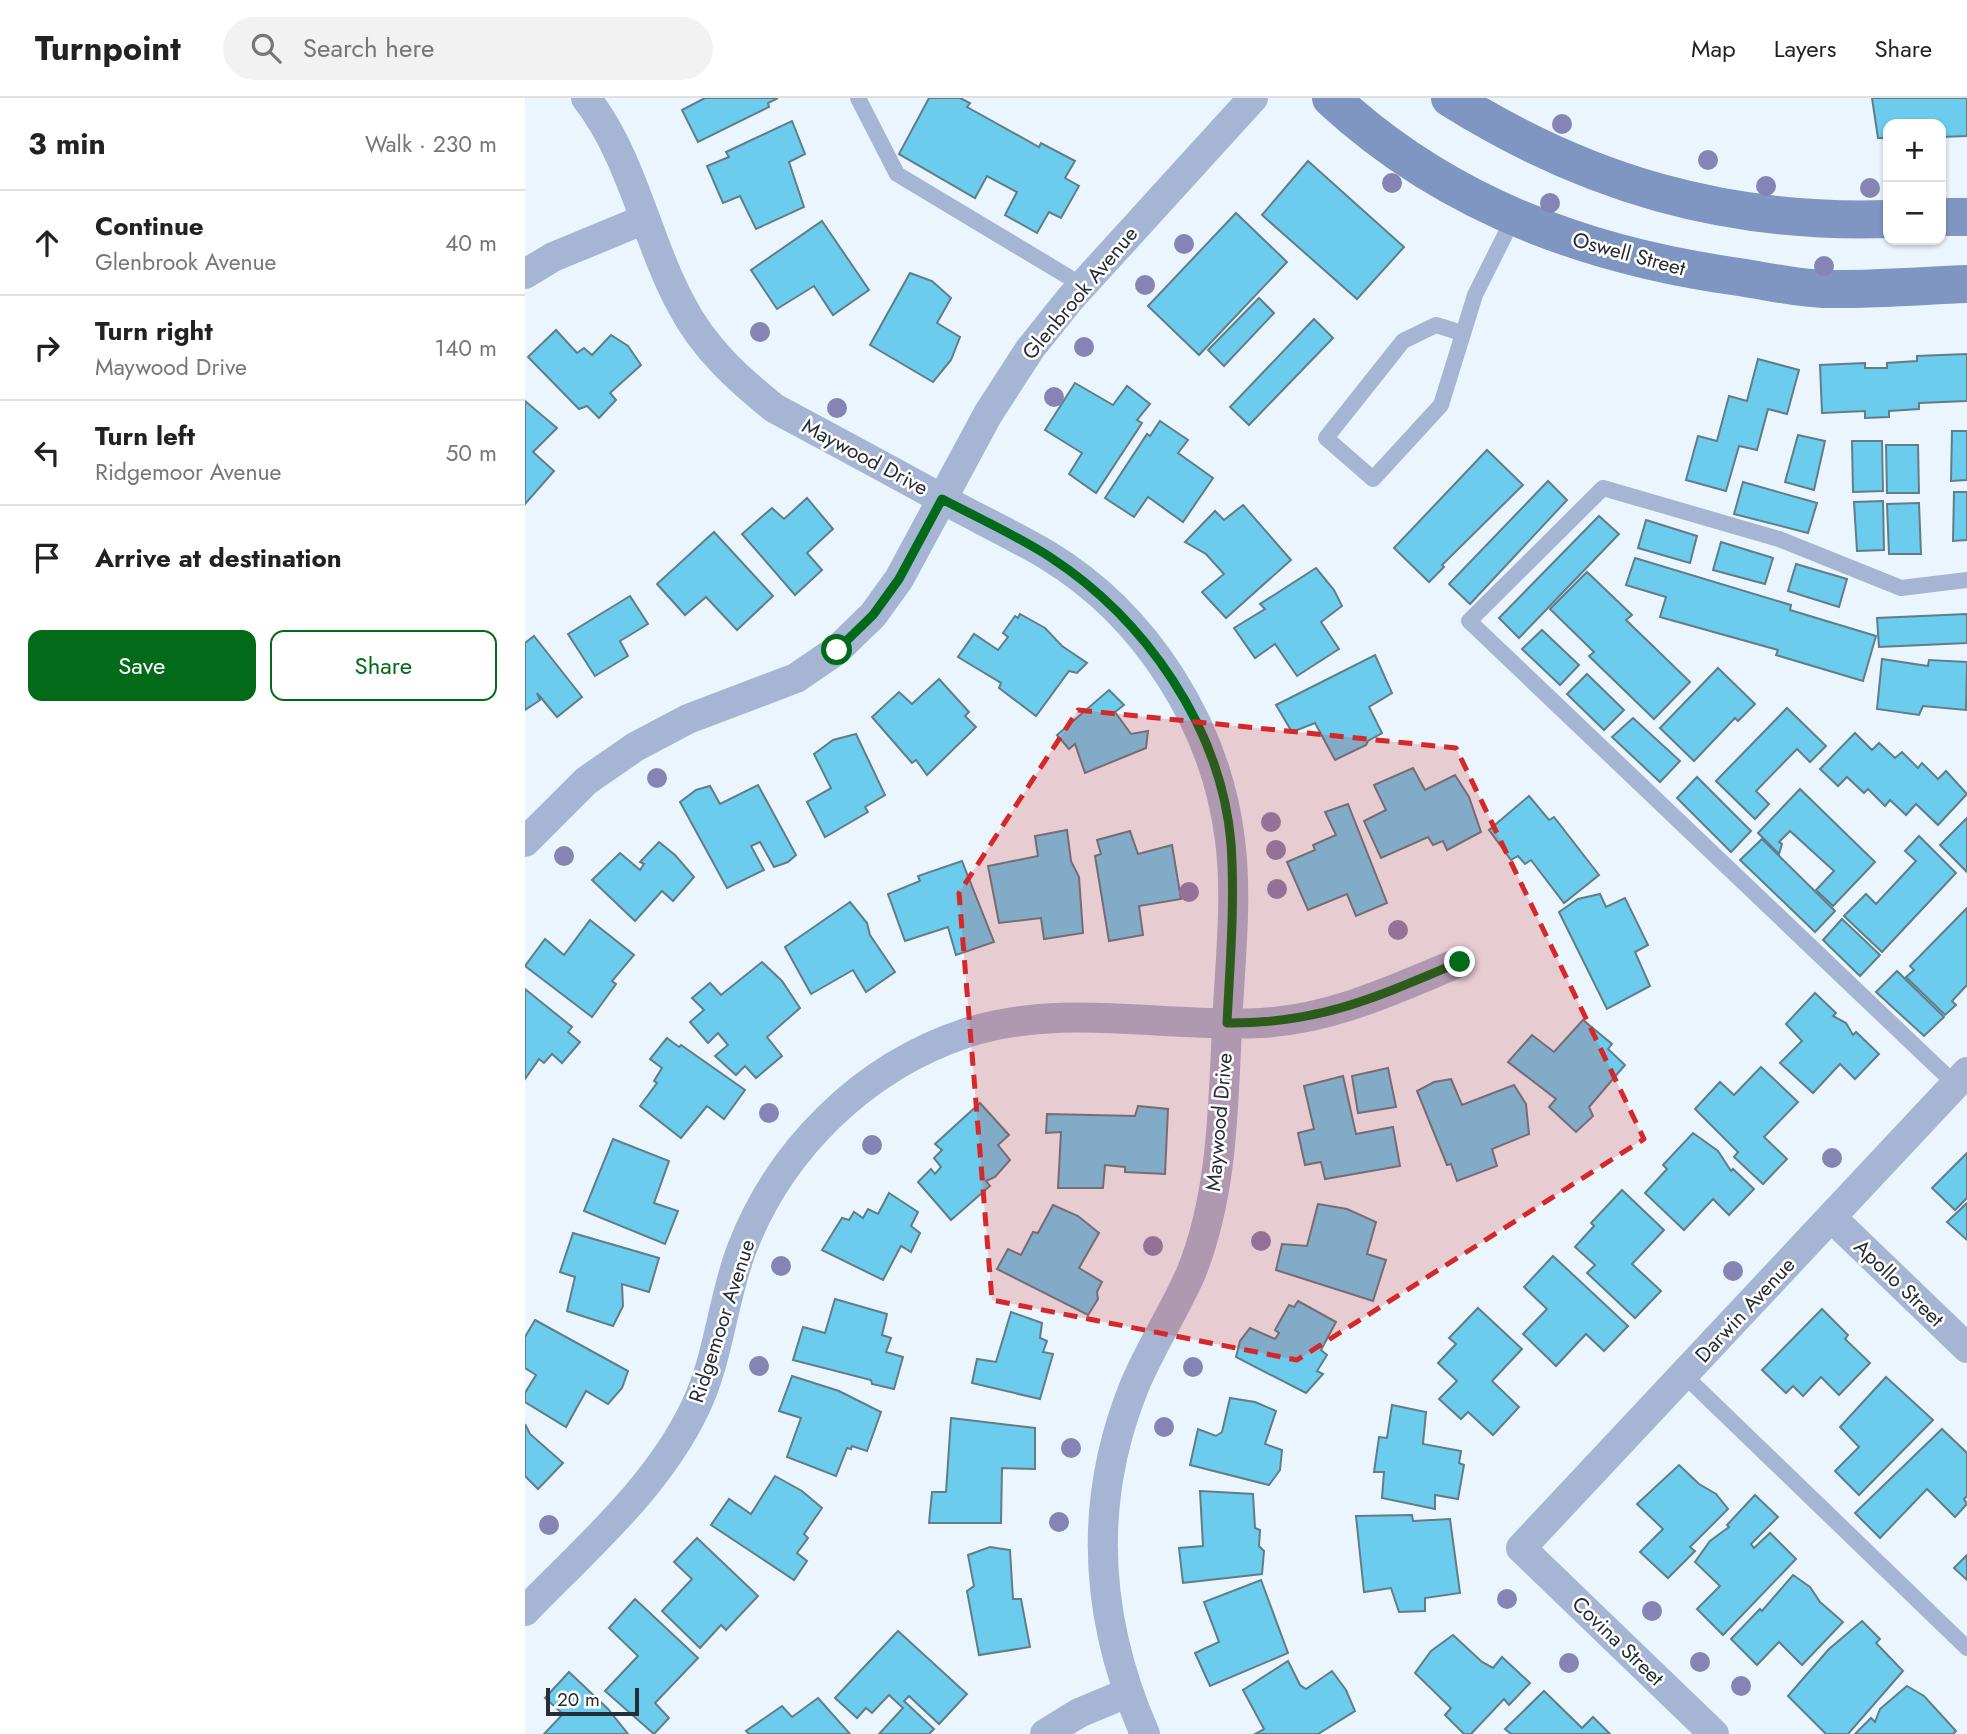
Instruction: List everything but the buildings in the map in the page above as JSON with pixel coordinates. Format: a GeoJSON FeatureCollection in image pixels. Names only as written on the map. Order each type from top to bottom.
{"type":"FeatureCollection","features":[{"type":"Feature","properties":{"kind":"main road","name":"Oswell Street"},"geometry":{"type":"LineString","coordinates":[[1331,98],[1398,152],[1461,191],[1514,217],[1598,250],[1670,268],[1821,289],[1967,284]]}},
{"type":"Feature","properties":{"kind":"main road"},"geometry":{"type":"LineString","coordinates":[[1450,98],[1502,131],[1569,163],[1639,189],[1712,207],[1786,217],[1883,219]]}},
{"type":"Feature","properties":{"kind":"main road"},"geometry":{"type":"LineString","coordinates":[[1946,217],[1967,217]]}},
{"type":"Feature","properties":{"kind":"street","name":"Maywood Drive"},"geometry":{"type":"LineString","coordinates":[[586,98],[614,144],[681,306],[705,343],[735,376],[774,408],[1049,556],[1099,593],[1137,632],[1169,674],[1199,728],[1218,779],[1230,840],[1233,901],[1219,1165],[1207,1224],[1191,1273],[1135,1385],[1118,1433],[1106,1483],[1102,1542],[1104,1593],[1113,1644],[1127,1693],[1145,1734]]}},
{"type":"Feature","properties":{"kind":"street","name":"Glenbrook Avenue"},"geometry":{"type":"LineString","coordinates":[[525,842],[586,781],[635,747],[688,719],[796,678],[837,650],[873,615],[899,579],[988,414],[1023,360],[1082,285],[1252,98]]}},
{"type":"Feature","properties":{"kind":"street"},"geometry":{"type":"LineString","coordinates":[[525,274],[553,257],[645,219]]}},
{"type":"Feature","properties":{"kind":"street","name":"Ridgemoor Avenue"},"geometry":{"type":"LineString","coordinates":[[525,1611],[636,1496],[667,1457],[695,1408],[715,1356],[741,1251],[765,1200],[795,1153],[833,1112],[876,1077],[919,1052],[966,1033],[1014,1021],[1063,1016],[1262,1023],[1311,1017],[1359,1005],[1460,962]]}},
{"type":"Feature","properties":{"kind":"street","name":"Darwin Avenue"},"geometry":{"type":"LineString","coordinates":[[1521,1548],[1961,1078]]}},
{"type":"Feature","properties":{"kind":"street","name":"Apollo Street"},"geometry":{"type":"LineString","coordinates":[[1832,1218],[1967,1349]]}},
{"type":"Feature","properties":{"kind":"street","name":"Covina Street"},"geometry":{"type":"LineString","coordinates":[[1521,1548],[1714,1734]]}},
{"type":"Feature","properties":{"kind":"street"},"geometry":{"type":"LineString","coordinates":[[1045,1734],[1079,1713],[1127,1693]]}},
{"type":"Feature","properties":{"kind":"lane"},"geometry":{"type":"LineString","coordinates":[[857,98],[897,174],[1082,285]]}},
{"type":"Feature","properties":{"kind":"lane"},"geometry":{"type":"LineString","coordinates":[[1462,333],[1436,325],[1403,341],[1326,438],[1373,479],[1441,405],[1475,295],[1514,217]]}},
{"type":"Feature","properties":{"kind":"lane"},"geometry":{"type":"LineString","coordinates":[[1961,1078],[1469,621],[1603,488],[1779,539],[1901,588],[1967,580]]}},
{"type":"Feature","properties":{"kind":"lane"},"geometry":{"type":"LineString","coordinates":[[1683,1375],[1967,1648]]}},
{"type":"Feature","properties":{"kind":"highlighted area"},"geometry":{"type":"Polygon","coordinates":[[[1078,710],[1456,748],[1644,1139],[1297,1360],[992,1300],[959,893],[1078,710]]]}},
{"type":"Feature","properties":{"kind":"route"},"geometry":{"type":"LineString","coordinates":[[837,650],[873,615],[899,579],[942,499],[1049,556],[1099,593],[1137,632],[1169,674],[1199,728],[1218,779],[1230,840],[1233,901],[1227,1023],[1262,1023],[1311,1017],[1359,1005],[1460,962]]}}]}
